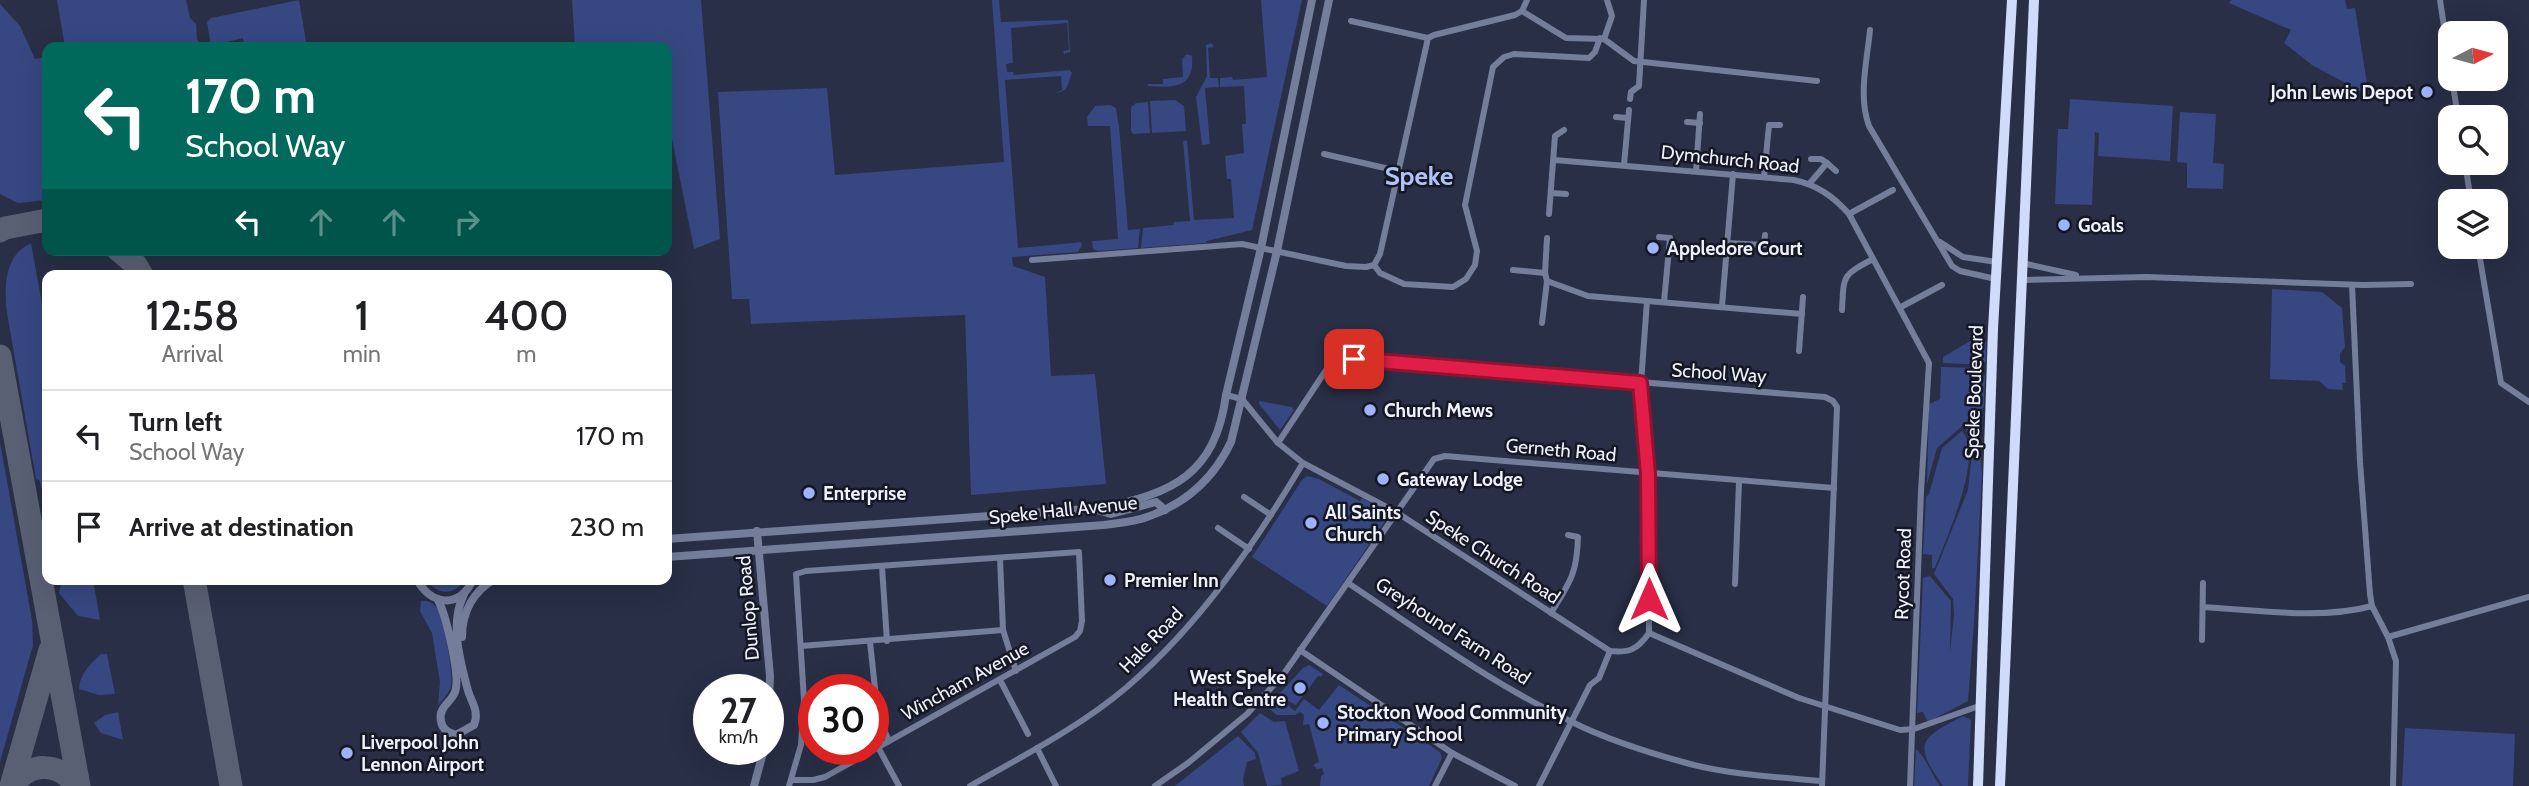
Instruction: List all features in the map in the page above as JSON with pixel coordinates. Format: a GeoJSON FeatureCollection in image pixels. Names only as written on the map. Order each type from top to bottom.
{"type":"FeatureCollection","features":[{"type":"Feature","properties":{"kind":"highway","name":"Speke Boulevard"},"geometry":{"type":"LineString","coordinates":[[1978,786],[1996,279],[2012,0]]}},
{"type":"Feature","properties":{"kind":"highway"},"geometry":{"type":"LineString","coordinates":[[2000,786],[2034,0]]}},
{"type":"Feature","properties":{"kind":"highway"},"geometry":{"type":"LineString","coordinates":[[1997,262],[2022,263]]}},
{"type":"Feature","properties":{"kind":"highway"},"geometry":{"type":"LineString","coordinates":[[1996,279],[2020,280]]}},
{"type":"Feature","properties":{"kind":"highway"},"geometry":{"type":"LineString","coordinates":[[1979,706],[2003,708]]}},
{"type":"Feature","properties":{"kind":"street","name":"Speke Hall Avenue"},"geometry":{"type":"LineString","coordinates":[[672,539],[1091,509],[1141,500],[1167,490],[1181,481],[1196,467],[1215,438],[1223,418],[1312,0]]}},
{"type":"Feature","properties":{"kind":"street","name":"Speke Hall Avenue"},"geometry":{"type":"LineString","coordinates":[[672,557],[1104,525],[1146,518],[1178,504],[1208,478],[1223,459],[1231,442],[1277,251],[1329,0]]}},
{"type":"Feature","properties":{"kind":"street"},"geometry":{"type":"LineString","coordinates":[[1374,265],[1380,254],[1428,38],[1434,34],[1515,15],[1522,11],[1527,0]]}},
{"type":"Feature","properties":{"kind":"street"},"geometry":{"type":"LineString","coordinates":[[1374,265],[1380,273],[1404,284],[1453,287],[1466,279],[1475,265],[1477,251],[1465,205],[1493,67],[1504,57],[1514,54],[1589,58],[1595,52],[1612,16],[1607,0]]}},
{"type":"Feature","properties":{"kind":"street"},"geometry":{"type":"LineString","coordinates":[[1630,99],[1631,92],[1639,86],[1644,0]]}},
{"type":"Feature","properties":{"kind":"street"},"geometry":{"type":"LineString","coordinates":[[2440,0],[2443,21]]}},
{"type":"Feature","properties":{"kind":"street"},"geometry":{"type":"LineString","coordinates":[[1522,11],[1566,38],[1602,38],[1634,61],[1817,81]]}},
{"type":"Feature","properties":{"kind":"street"},"geometry":{"type":"LineString","coordinates":[[1351,21],[1428,38]]}},
{"type":"Feature","properties":{"kind":"street"},"geometry":{"type":"LineString","coordinates":[[1870,30],[1864,112],[1869,126],[1952,266],[1960,271],[1996,279]]}},
{"type":"Feature","properties":{"kind":"street"},"geometry":{"type":"LineString","coordinates":[[1616,117],[1628,114],[1624,165]]}},
{"type":"Feature","properties":{"kind":"street"},"geometry":{"type":"LineString","coordinates":[[1696,171],[1700,114]]}},
{"type":"Feature","properties":{"kind":"street"},"geometry":{"type":"LineString","coordinates":[[1687,122],[1700,123]]}},
{"type":"Feature","properties":{"kind":"street"},"geometry":{"type":"LineString","coordinates":[[1764,177],[1769,125],[1780,125]]}},
{"type":"Feature","properties":{"kind":"street"},"geometry":{"type":"LineString","coordinates":[[1549,214],[1555,136],[1564,130]]}},
{"type":"Feature","properties":{"kind":"street"},"geometry":{"type":"LineString","coordinates":[[1324,154],[1398,171]]}},
{"type":"Feature","properties":{"kind":"street"},"geometry":{"type":"LineString","coordinates":[[1811,159],[1821,159],[1836,171]]}},
{"type":"Feature","properties":{"kind":"street","name":"Dymchurch Road"},"geometry":{"type":"LineString","coordinates":[[1554,160],[1810,183],[1837,201],[1850,214],[1929,363]]}},
{"type":"Feature","properties":{"kind":"street"},"geometry":{"type":"LineString","coordinates":[[1810,183],[1827,163]]}},
{"type":"Feature","properties":{"kind":"street"},"geometry":{"type":"LineString","coordinates":[[1722,306],[1733,174]]}},
{"type":"Feature","properties":{"kind":"street"},"geometry":{"type":"LineString","coordinates":[[1850,214],[1893,190]]}},
{"type":"Feature","properties":{"kind":"street"},"geometry":{"type":"LineString","coordinates":[[1551,193],[1566,194]]}},
{"type":"Feature","properties":{"kind":"street"},"geometry":{"type":"LineString","coordinates":[[1764,254],[1765,235]]}},
{"type":"Feature","properties":{"kind":"street"},"geometry":{"type":"LineString","coordinates":[[1659,237],[1670,238],[1664,302]]}},
{"type":"Feature","properties":{"kind":"street"},"geometry":{"type":"LineString","coordinates":[[1542,323],[1547,281],[1547,238]]}},
{"type":"Feature","properties":{"kind":"street"},"geometry":{"type":"LineString","coordinates":[[1935,239],[1964,257],[1997,262]]}},
{"type":"Feature","properties":{"kind":"street"},"geometry":{"type":"LineString","coordinates":[[1728,243],[1764,245]]}},
{"type":"Feature","properties":{"kind":"street"},"geometry":{"type":"LineString","coordinates":[[1032,260],[1242,244],[1355,268],[1374,265]]}},
{"type":"Feature","properties":{"kind":"street"},"geometry":{"type":"LineString","coordinates":[[1842,310],[1845,277],[1850,271],[1873,258]]}},
{"type":"Feature","properties":{"kind":"street"},"geometry":{"type":"LineString","coordinates":[[2480,259],[2501,383],[2529,402]]}},
{"type":"Feature","properties":{"kind":"street"},"geometry":{"type":"LineString","coordinates":[[2022,263],[2085,277]]}},
{"type":"Feature","properties":{"kind":"street"},"geometry":{"type":"LineString","coordinates":[[1513,271],[1545,273]]}},
{"type":"Feature","properties":{"kind":"street"},"geometry":{"type":"LineString","coordinates":[[2020,280],[2085,277],[2352,285],[2411,284]]}},
{"type":"Feature","properties":{"kind":"street"},"geometry":{"type":"LineString","coordinates":[[1547,281],[1588,296],[1802,314]]}},
{"type":"Feature","properties":{"kind":"street"},"geometry":{"type":"LineString","coordinates":[[1901,307],[1942,285]]}},
{"type":"Feature","properties":{"kind":"street"},"geometry":{"type":"LineString","coordinates":[[2352,285],[2360,462],[2372,606],[2396,660],[2393,786]]}},
{"type":"Feature","properties":{"kind":"street"},"geometry":{"type":"LineString","coordinates":[[1799,351],[1803,298]]}},
{"type":"Feature","properties":{"kind":"street"},"geometry":{"type":"LineString","coordinates":[[1539,786],[1590,685],[1599,678],[1609,651],[1634,650],[1649,633],[1648,474],[1640,383],[1647,301]]}},
{"type":"Feature","properties":{"kind":"street"},"geometry":{"type":"LineString","coordinates":[[1543,313],[1554,314]]}},
{"type":"Feature","properties":{"kind":"street","name":"School Way"},"geometry":{"type":"LineString","coordinates":[[1278,443],[1324,370],[1337,360],[1354,359],[1825,397],[1837,407],[1834,488]]}},
{"type":"Feature","properties":{"kind":"street","name":"Rycot Road"},"geometry":{"type":"LineString","coordinates":[[1910,786],[1921,491],[1929,363]]}},
{"type":"Feature","properties":{"kind":"street"},"geometry":{"type":"LineString","coordinates":[[1226,395],[1242,399]]}},
{"type":"Feature","properties":{"kind":"street","name":"Speke Church Road"},"geometry":{"type":"LineString","coordinates":[[1242,399],[1278,443],[1303,463],[1396,512],[1609,651]]}},
{"type":"Feature","properties":{"kind":"street","name":"Gerneth Road"},"geometry":{"type":"LineString","coordinates":[[1155,786],[1188,763],[1247,714],[1283,675],[1433,459],[1445,456],[1834,488]]}},
{"type":"Feature","properties":{"kind":"street","name":"Hale Road"},"geometry":{"type":"LineString","coordinates":[[970,786],[1076,724],[1126,688],[1217,593],[1249,549],[1303,463]]}},
{"type":"Feature","properties":{"kind":"street"},"geometry":{"type":"LineString","coordinates":[[1735,584],[1739,482]]}},
{"type":"Feature","properties":{"kind":"street"},"geometry":{"type":"LineString","coordinates":[[1822,783],[1834,488]]}},
{"type":"Feature","properties":{"kind":"street"},"geometry":{"type":"LineString","coordinates":[[1244,497],[1271,515]]}},
{"type":"Feature","properties":{"kind":"street"},"geometry":{"type":"LineString","coordinates":[[1091,509],[1111,514],[1156,502],[1165,510]]}},
{"type":"Feature","properties":{"kind":"street"},"geometry":{"type":"LineString","coordinates":[[1217,528],[1249,549]]}},
{"type":"Feature","properties":{"kind":"street","name":"Dunlop Road"},"geometry":{"type":"LineString","coordinates":[[757,531],[770,674]]}},
{"type":"Feature","properties":{"kind":"street"},"geometry":{"type":"LineString","coordinates":[[1551,612],[1572,581],[1577,564],[1578,537],[1569,536]]}},
{"type":"Feature","properties":{"kind":"street","name":"Wincham Avenue"},"geometry":{"type":"LineString","coordinates":[[889,741],[1016,671],[1075,637],[1080,631],[1082,621],[1079,552],[1000,558]]}},
{"type":"Feature","properties":{"kind":"street"},"geometry":{"type":"LineString","coordinates":[[790,783],[801,746],[804,700],[796,574],[806,571],[1000,558],[1003,630],[1016,671]]}},
{"type":"Feature","properties":{"kind":"street"},"geometry":{"type":"LineString","coordinates":[[882,567],[887,641]]}},
{"type":"Feature","properties":{"kind":"street","name":"Greyhound Farm Road"},"geometry":{"type":"LineString","coordinates":[[1348,583],[1478,669],[1571,722],[1640,749],[1692,764],[1747,775],[1822,783]]}},
{"type":"Feature","properties":{"kind":"street"},"geometry":{"type":"LineString","coordinates":[[2202,640],[2203,583]]}},
{"type":"Feature","properties":{"kind":"street"},"geometry":{"type":"LineString","coordinates":[[420,585],[438,600],[446,618],[457,684],[451,700],[443,708],[441,720],[446,731],[456,735],[474,724],[477,713],[467,688],[456,620],[456,612],[469,585]]}},
{"type":"Feature","properties":{"kind":"street"},"geometry":{"type":"LineString","coordinates":[[461,657],[462,632],[468,607],[487,585]]}},
{"type":"Feature","properties":{"kind":"street"},"geometry":{"type":"LineString","coordinates":[[438,600],[456,599],[464,594]]}},
{"type":"Feature","properties":{"kind":"street"},"geometry":{"type":"LineString","coordinates":[[2388,637],[2529,597]]}},
{"type":"Feature","properties":{"kind":"street"},"geometry":{"type":"LineString","coordinates":[[2203,607],[2351,612],[2372,606]]}},
{"type":"Feature","properties":{"kind":"street"},"geometry":{"type":"LineString","coordinates":[[801,646],[1003,630]]}},
{"type":"Feature","properties":{"kind":"street"},"geometry":{"type":"LineString","coordinates":[[1649,633],[1799,698],[1900,730],[1914,729],[1979,706]]}},
{"type":"Feature","properties":{"kind":"street"},"geometry":{"type":"LineString","coordinates":[[870,642],[873,674]]}},
{"type":"Feature","properties":{"kind":"street"},"geometry":{"type":"LineString","coordinates":[[1300,650],[1452,753],[1515,786]]}},
{"type":"Feature","properties":{"kind":"street"},"geometry":{"type":"LineString","coordinates":[[1000,680],[1028,734]]}},
{"type":"Feature","properties":{"kind":"street"},"geometry":{"type":"LineString","coordinates":[[1037,748],[1056,786]]}},
{"type":"Feature","properties":{"kind":"street"},"geometry":{"type":"LineString","coordinates":[[1435,786],[1452,753]]}},
{"type":"Feature","properties":{"kind":"street"},"geometry":{"type":"LineString","coordinates":[[754,786],[760,765]]}},
{"type":"Feature","properties":{"kind":"street","name":"Wincham Avenue"},"geometry":{"type":"LineString","coordinates":[[790,783],[813,780],[845,765]]}},
{"type":"Feature","properties":{"kind":"street"},"geometry":{"type":"LineString","coordinates":[[888,765],[899,786]]}},
{"type":"Feature","properties":{"kind":"shaded area"},"geometry":{"type":"Polygon","coordinates":[[[57,0],[186,0],[190,18],[196,24],[199,42],[64,42],[57,0]]]}},
{"type":"Feature","properties":{"kind":"shaded area"},"geometry":{"type":"Polygon","coordinates":[[[299,0],[306,42],[244,42],[243,38],[210,42],[207,22],[211,18],[299,0]]]}},
{"type":"Feature","properties":{"kind":"shaded area"},"geometry":{"type":"Polygon","coordinates":[[[572,0],[701,0],[720,239],[694,249],[672,139],[672,42],[575,42],[572,0]]]}},
{"type":"Feature","properties":{"kind":"shaded area"},"geometry":{"type":"Polygon","coordinates":[[[992,0],[999,0],[1001,22],[1068,20],[1070,52],[1064,54],[1063,51],[1069,50],[1067,23],[1011,28],[1013,63],[1006,64],[1007,72],[1013,72],[1014,75],[1070,70],[1072,73],[1064,90],[1056,93],[1062,90],[1061,76],[1005,80],[1018,248],[1081,242],[1082,245],[1078,252],[1012,257],[1013,266],[1045,277],[1051,376],[1095,374],[1106,484],[971,495],[965,315],[751,324],[749,299],[732,299],[718,92],[827,88],[835,175],[1004,162],[992,0]]]}},
{"type":"Feature","properties":{"kind":"shaded area"},"geometry":{"type":"Polygon","coordinates":[[[1261,0],[1302,0],[1252,230],[1206,243],[1141,248],[1143,228],[1190,221],[1183,141],[1187,140],[1194,220],[1234,218],[1231,179],[1227,179],[1225,156],[1244,153],[1244,86],[1220,87],[1220,78],[1232,77],[1233,80],[1267,77],[1261,0]]]}},
{"type":"Feature","properties":{"kind":"shaded area"},"geometry":{"type":"Polygon","coordinates":[[[2231,0],[2345,0],[2347,9],[2355,8],[2369,96],[2312,65],[2284,43],[2291,30],[2229,3],[2231,0]]]}},
{"type":"Feature","properties":{"kind":"shaded area"},"geometry":{"type":"Polygon","coordinates":[[[0,4],[20,26],[35,59],[42,58],[42,201],[18,203],[0,194],[0,4]]]}},
{"type":"Feature","properties":{"kind":"shaded area"},"geometry":{"type":"Polygon","coordinates":[[[1211,43],[1214,47],[1208,48],[1210,78],[1218,78],[1219,87],[1205,88],[1210,144],[1202,145],[1196,97],[1207,76],[1206,45],[1211,43]]]}},
{"type":"Feature","properties":{"kind":"shaded area"},"geometry":{"type":"Polygon","coordinates":[[[1187,54],[1192,56],[1192,67],[1186,80],[1174,86],[1148,86],[1163,84],[1163,79],[1183,77],[1182,59],[1187,54]]]}},
{"type":"Feature","properties":{"kind":"shaded area"},"geometry":{"type":"Polygon","coordinates":[[[2070,99],[2173,106],[2170,161],[2098,156],[2099,133],[2095,132],[2092,205],[2055,204],[2058,129],[2068,129],[2070,99]]]}},
{"type":"Feature","properties":{"kind":"shaded area"},"geometry":{"type":"Polygon","coordinates":[[[1175,100],[1184,106],[1186,131],[1152,133],[1150,101],[1175,100]]]}},
{"type":"Feature","properties":{"kind":"shaded area"},"geometry":{"type":"Polygon","coordinates":[[[1148,102],[1150,133],[1133,134],[1131,107],[1136,103],[1148,102]]]}},
{"type":"Feature","properties":{"kind":"shaded area"},"geometry":{"type":"Polygon","coordinates":[[[1110,105],[1116,108],[1119,127],[1128,230],[1140,229],[1138,248],[1098,251],[1093,249],[1092,241],[1118,239],[1110,126],[1088,126],[1087,117],[1095,106],[1110,105]]]}},
{"type":"Feature","properties":{"kind":"shaded area"},"geometry":{"type":"Polygon","coordinates":[[[2180,112],[2216,114],[2213,163],[2224,164],[2223,189],[2187,188],[2187,163],[2177,162],[2180,112]]]}},
{"type":"Feature","properties":{"kind":"shaded area"},"geometry":{"type":"Polygon","coordinates":[[[31,243],[42,304],[42,489],[36,479],[6,307],[8,270],[22,248],[31,243]]]}},
{"type":"Feature","properties":{"kind":"shaded area"},"geometry":{"type":"Polygon","coordinates":[[[2272,289],[2322,292],[2342,308],[2345,347],[2340,354],[2340,362],[2345,366],[2346,383],[2342,383],[2343,390],[2328,389],[2319,381],[2270,379],[2272,289]]]}},
{"type":"Feature","properties":{"kind":"shaded area"},"geometry":{"type":"Polygon","coordinates":[[[1977,337],[1986,342],[1986,361],[1982,365],[1943,363],[1943,357],[1977,337]]]}},
{"type":"Feature","properties":{"kind":"shaded area"},"geometry":{"type":"Polygon","coordinates":[[[1941,367],[1980,368],[1985,376],[1984,407],[1937,448],[1927,484],[1929,404],[1940,399],[1941,367]]]}},
{"type":"Feature","properties":{"kind":"shaded area"},"geometry":{"type":"Polygon","coordinates":[[[1259,401],[1292,407],[1294,410],[1280,430],[1259,401]]]}},
{"type":"Feature","properties":{"kind":"shaded area"},"geometry":{"type":"Polygon","coordinates":[[[1972,424],[1979,430],[1982,475],[1968,701],[1928,722],[1923,712],[1917,713],[1923,578],[1930,576],[1951,601],[1950,652],[1953,599],[1934,574],[1968,490],[1972,454],[1966,429],[1972,424]]]}},
{"type":"Feature","properties":{"kind":"shaded area"},"geometry":{"type":"Polygon","coordinates":[[[1962,431],[1968,443],[1966,478],[1947,539],[1935,568],[1932,568],[1932,555],[1923,554],[1926,497],[1942,448],[1962,431]]]}},
{"type":"Feature","properties":{"kind":"shaded area"},"geometry":{"type":"Polygon","coordinates":[[[0,442],[32,620],[33,645],[0,762],[0,442]]]}},
{"type":"Feature","properties":{"kind":"shaded area"},"geometry":{"type":"Polygon","coordinates":[[[1307,476],[1319,479],[1360,501],[1362,498],[1374,504],[1381,509],[1386,520],[1327,606],[1252,557],[1307,476]]]}},
{"type":"Feature","properties":{"kind":"shaded area"},"geometry":{"type":"Polygon","coordinates":[[[61,585],[94,585],[100,620],[78,616],[59,593],[61,585]]]}},
{"type":"Feature","properties":{"kind":"shaded area"},"geometry":{"type":"Polygon","coordinates":[[[430,585],[461,585],[446,592],[430,585]]]}},
{"type":"Feature","properties":{"kind":"shaded area"},"geometry":{"type":"Polygon","coordinates":[[[421,601],[432,603],[439,611],[448,649],[451,687],[438,705],[440,682],[432,633],[420,611],[421,601]]]}},
{"type":"Feature","properties":{"kind":"shaded area"},"geometry":{"type":"Polygon","coordinates":[[[101,654],[107,654],[115,694],[99,695],[79,689],[83,674],[101,654]]]}},
{"type":"Feature","properties":{"kind":"shaded area"},"geometry":{"type":"Polygon","coordinates":[[[1309,665],[1323,674],[1321,677],[1318,676],[1296,705],[1284,699],[1283,701],[1295,711],[1304,699],[1319,710],[1339,685],[1440,752],[1442,758],[1429,786],[1320,786],[1321,776],[1324,774],[1322,768],[1317,769],[1313,765],[1319,762],[1309,724],[1303,725],[1304,715],[1300,712],[1295,715],[1277,715],[1267,707],[1303,668],[1309,665]]]}},
{"type":"Feature","properties":{"kind":"shaded area"},"geometry":{"type":"Polygon","coordinates":[[[118,712],[123,740],[101,733],[94,723],[105,715],[118,712]]]}},
{"type":"Feature","properties":{"kind":"shaded area"},"geometry":{"type":"Polygon","coordinates":[[[1260,713],[1274,722],[1285,721],[1299,771],[1281,778],[1282,785],[1267,786],[1258,753],[1241,732],[1260,713]]]}},
{"type":"Feature","properties":{"kind":"shaded area"},"geometry":{"type":"Polygon","coordinates":[[[1963,716],[1971,720],[1968,786],[1943,786],[1927,760],[1925,744],[1937,731],[1963,716]]]}},
{"type":"Feature","properties":{"kind":"shaded area"},"geometry":{"type":"Polygon","coordinates":[[[2405,728],[2515,734],[2513,786],[2402,786],[2405,728]]]}},
{"type":"Feature","properties":{"kind":"shaded area"},"geometry":{"type":"Polygon","coordinates":[[[1238,736],[1255,753],[1256,759],[1247,762],[1244,786],[1175,786],[1238,736]]]}},
{"type":"Feature","properties":{"kind":"shaded area"},"geometry":{"type":"Polygon","coordinates":[[[1916,749],[1923,757],[1940,786],[1914,786],[1916,749]]]}},
{"type":"Feature","properties":{"kind":"taxiway"},"geometry":{"type":"LineString","coordinates":[[0,231],[42,221]]}},
{"type":"Feature","properties":{"kind":"taxiway"},"geometry":{"type":"LineString","coordinates":[[125,256],[139,270]]}},
{"type":"Feature","properties":{"kind":"taxiway"},"geometry":{"type":"LineString","coordinates":[[0,356],[42,585]]}},
{"type":"Feature","properties":{"kind":"taxiway"},"geometry":{"type":"LineString","coordinates":[[42,585],[79,786]]}},
{"type":"Feature","properties":{"kind":"taxiway"},"geometry":{"type":"LineString","coordinates":[[195,585],[231,786]]}},
{"type":"Feature","properties":{"kind":"taxiway"},"geometry":{"type":"LineString","coordinates":[[11,786],[50,650]]}},
{"type":"Feature","properties":{"kind":"taxiway"},"geometry":{"type":"LineString","coordinates":[[13,786],[27,772],[44,768],[62,772],[76,786]]}},
{"type":"Feature","properties":{"kind":"place","name":"John Lewis Depot"},"geometry":{"type":"Point","coordinates":[2427,92]}},
{"type":"Feature","properties":{"kind":"place","name":"Goals"},"geometry":{"type":"Point","coordinates":[2064,225]}},
{"type":"Feature","properties":{"kind":"place","name":"Appledore Court"},"geometry":{"type":"Point","coordinates":[1653,248]}},
{"type":"Feature","properties":{"kind":"place","name":"Church Mews"},"geometry":{"type":"Point","coordinates":[1370,410]}},
{"type":"Feature","properties":{"kind":"place","name":"Gateway Lodge"},"geometry":{"type":"Point","coordinates":[1383,479]}},
{"type":"Feature","properties":{"kind":"place","name":"Enterprise"},"geometry":{"type":"Point","coordinates":[809,493]}},
{"type":"Feature","properties":{"kind":"place","name":"All Saints Church"},"geometry":{"type":"Point","coordinates":[1311,523]}},
{"type":"Feature","properties":{"kind":"place","name":"Premier Inn"},"geometry":{"type":"Point","coordinates":[1110,580]}},
{"type":"Feature","properties":{"kind":"place","name":"West Speke Health Centre"},"geometry":{"type":"Point","coordinates":[1300,688]}},
{"type":"Feature","properties":{"kind":"place","name":"Stockton Wood Community Primary School"},"geometry":{"type":"Point","coordinates":[1323,723]}},
{"type":"Feature","properties":{"kind":"place","name":"Liverpool John Lennon Airport"},"geometry":{"type":"Point","coordinates":[347,753]}},
{"type":"Feature","properties":{"kind":"district","name":"Speke"},"geometry":{"type":"Point","coordinates":[1419,176]}},
{"type":"Feature","properties":{"kind":"route"},"geometry":{"type":"LineString","coordinates":[[1354,359],[1640,383],[1648,474],[1649,599]]}}]}
